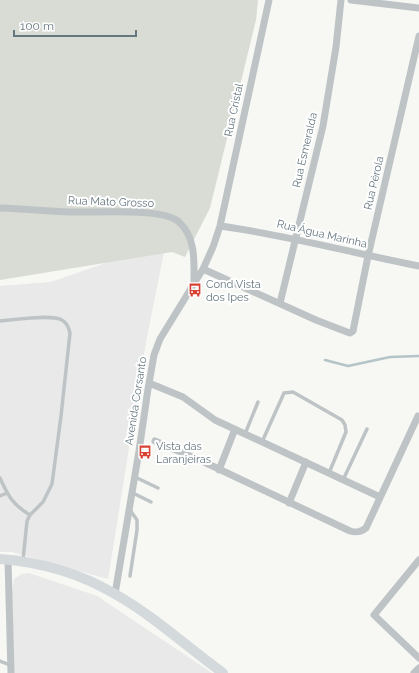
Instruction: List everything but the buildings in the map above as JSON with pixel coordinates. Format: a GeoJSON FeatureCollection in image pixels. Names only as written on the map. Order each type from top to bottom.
{"type":"FeatureCollection","features":[{"type":"Feature","properties":{"kind":"street","name":"Rua Cristal"},"geometry":{"type":"LineString","coordinates":[[220,226],[270,0]]}},
{"type":"Feature","properties":{"kind":"street","name":"Rua Esmeralda"},"geometry":{"type":"LineString","coordinates":[[280,303],[324,126],[342,0]]}},
{"type":"Feature","properties":{"kind":"street"},"geometry":{"type":"LineString","coordinates":[[351,0],[419,8]]}},
{"type":"Feature","properties":{"kind":"street","name":"Rua Pérola"},"geometry":{"type":"LineString","coordinates":[[280,303],[316,320],[347,332],[350,333],[353,331],[368,256],[419,36]]}},
{"type":"Feature","properties":{"kind":"street","name":"Rua Mato Grosso"},"geometry":{"type":"LineString","coordinates":[[0,208],[71,212],[141,212],[166,215],[179,221],[188,232],[194,260],[194,283]]}},
{"type":"Feature","properties":{"kind":"street","name":"Rua Água Marinha"},"geometry":{"type":"LineString","coordinates":[[220,226],[255,230],[419,266]]}},
{"type":"Feature","properties":{"kind":"street","name":"Avenida Corsanto"},"geometry":{"type":"LineString","coordinates":[[115,594],[154,355],[160,339],[203,268],[213,247],[220,226]]}},
{"type":"Feature","properties":{"kind":"street"},"geometry":{"type":"LineString","coordinates":[[203,268],[280,303]]}},
{"type":"Feature","properties":{"kind":"street"},"geometry":{"type":"LineString","coordinates":[[149,383],[183,397],[215,420],[380,497]]}},
{"type":"Feature","properties":{"kind":"street"},"geometry":{"type":"LineString","coordinates":[[155,441],[350,531],[356,532],[362,531],[366,528],[418,416]]}},
{"type":"Feature","properties":{"kind":"street"},"geometry":{"type":"LineString","coordinates":[[220,470],[235,429]]}},
{"type":"Feature","properties":{"kind":"street"},"geometry":{"type":"LineString","coordinates":[[289,502],[306,462]]}},
{"type":"Feature","properties":{"kind":"street"},"geometry":{"type":"LineString","coordinates":[[11,673],[4,559],[22,561],[69,573],[115,594],[150,618],[223,673]]}},
{"type":"Feature","properties":{"kind":"street"},"geometry":{"type":"LineString","coordinates":[[419,560],[374,615],[419,658]]}},
{"type":"Feature","properties":{"kind":"street"},"geometry":{"type":"LineString","coordinates":[[414,673],[419,668]]}},
{"type":"Feature","properties":{"kind":"lane"},"geometry":{"type":"LineString","coordinates":[[0,321],[54,317],[64,321],[69,328],[70,333],[52,484],[44,502],[30,515],[25,530],[22,561]]}},
{"type":"Feature","properties":{"kind":"lane"},"geometry":{"type":"LineString","coordinates":[[262,442],[284,393],[293,392],[342,420],[345,425],[346,432],[329,473]]}},
{"type":"Feature","properties":{"kind":"lane"},"geometry":{"type":"LineString","coordinates":[[245,434],[258,402]]}},
{"type":"Feature","properties":{"kind":"lane"},"geometry":{"type":"LineString","coordinates":[[343,480],[367,429]]}},
{"type":"Feature","properties":{"kind":"lane"},"geometry":{"type":"LineString","coordinates":[[135,477],[158,488]]}},
{"type":"Feature","properties":{"kind":"lane"},"geometry":{"type":"LineString","coordinates":[[0,478],[13,502],[20,509],[30,515]]}},
{"type":"Feature","properties":{"kind":"lane"},"geometry":{"type":"LineString","coordinates":[[0,496],[8,493]]}},
{"type":"Feature","properties":{"kind":"lane"},"geometry":{"type":"LineString","coordinates":[[132,493],[151,502]]}},
{"type":"Feature","properties":{"kind":"lane"},"geometry":{"type":"LineString","coordinates":[[129,510],[137,520],[137,530],[130,576]]}},
{"type":"Feature","properties":{"kind":"lane"},"geometry":{"type":"LineString","coordinates":[[0,661],[10,665]]}},
{"type":"Feature","properties":{"kind":"shaded area"},"geometry":{"type":"Polygon","coordinates":[[[0,0],[258,0],[256,20],[210,208],[185,257],[172,252],[0,280],[0,0]]]}},
{"type":"Feature","properties":{"kind":"shaded area"},"geometry":{"type":"Polygon","coordinates":[[[166,242],[146,342],[108,579],[12,552],[0,552],[0,286],[51,282],[166,242]]]}},
{"type":"Feature","properties":{"kind":"shaded area"},"geometry":{"type":"Polygon","coordinates":[[[29,573],[97,596],[212,673],[13,673],[12,591],[14,579],[21,574],[29,573]]]}},
{"type":"Feature","properties":{"kind":"waterway"},"geometry":{"type":"LineString","coordinates":[[325,360],[348,366],[390,357],[419,356]]}},
{"type":"Feature","properties":{"kind":"place","name":"Cond Vista dos Ipes"},"geometry":{"type":"Point","coordinates":[195,290]}},
{"type":"Feature","properties":{"kind":"place","name":"Vista das Laranjeiras"},"geometry":{"type":"Point","coordinates":[145,452]}}]}
